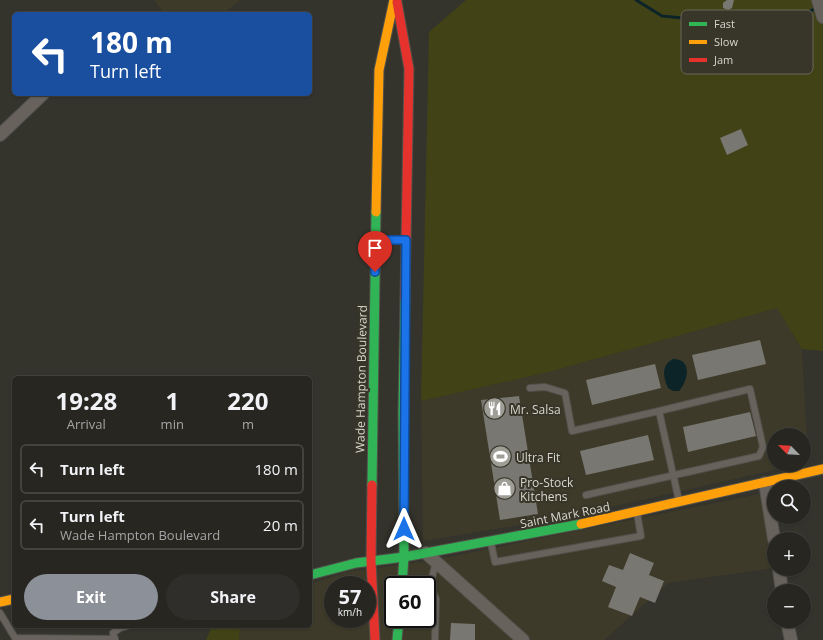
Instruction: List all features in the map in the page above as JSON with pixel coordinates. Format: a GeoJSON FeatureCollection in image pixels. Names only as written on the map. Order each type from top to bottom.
{"type":"FeatureCollection","features":[{"type":"Feature","properties":{"kind":"main road","name":"Wade Hampton Boulevard"},"geometry":{"type":"LineString","coordinates":[[395,0],[409,69],[402,240],[404,557],[403,576]]}},
{"type":"Feature","properties":{"kind":"main road","name":"Wade Hampton Boulevard"},"geometry":{"type":"LineString","coordinates":[[375,640],[371,561],[379,240],[379,70],[395,0]]}},
{"type":"Feature","properties":{"kind":"main road","name":"Saint Mark Road"},"geometry":{"type":"LineString","coordinates":[[312,575],[371,561],[404,557],[491,541],[636,512],[823,469]]}},
{"type":"Feature","properties":{"kind":"main road"},"geometry":{"type":"LineString","coordinates":[[0,602],[12,599]]}},
{"type":"Feature","properties":{"kind":"main road"},"geometry":{"type":"LineString","coordinates":[[397,640],[398,628]]}},
{"type":"Feature","properties":{"kind":"street"},"geometry":{"type":"LineString","coordinates":[[0,134],[40,96]]}},
{"type":"Feature","properties":{"kind":"street"},"geometry":{"type":"LineString","coordinates":[[765,483],[773,532]]}},
{"type":"Feature","properties":{"kind":"street"},"geometry":{"type":"LineString","coordinates":[[426,553],[524,640]]}},
{"type":"Feature","properties":{"kind":"street"},"geometry":{"type":"LineString","coordinates":[[788,628],[791,640]]}},
{"type":"Feature","properties":{"kind":"lane"},"geometry":{"type":"LineString","coordinates":[[530,388],[544,387],[565,393],[572,431],[750,389],[763,447],[759,456],[586,495]]}},
{"type":"Feature","properties":{"kind":"lane"},"geometry":{"type":"LineString","coordinates":[[659,411],[679,503]]}},
{"type":"Feature","properties":{"kind":"lane"},"geometry":{"type":"LineString","coordinates":[[491,541],[495,562],[641,536],[636,512]]}},
{"type":"Feature","properties":{"kind":"lane"},"geometry":{"type":"LineString","coordinates":[[431,576],[436,562]]}},
{"type":"Feature","properties":{"kind":"lane"},"geometry":{"type":"LineString","coordinates":[[0,613],[14,638],[115,639],[113,633],[120,628]]}},
{"type":"Feature","properties":{"kind":"lane"},"geometry":{"type":"LineString","coordinates":[[435,628],[435,640]]}},
{"type":"Feature","properties":{"kind":"shaded area"},"geometry":{"type":"Polygon","coordinates":[[[154,0],[240,0],[225,12],[163,12],[154,0]]]}},
{"type":"Feature","properties":{"kind":"shaded area"},"geometry":{"type":"Polygon","coordinates":[[[466,0],[823,0],[823,351],[802,349],[777,308],[549,372],[421,401],[429,32],[466,0]]]}},
{"type":"Feature","properties":{"kind":"shaded area"},"geometry":{"type":"Polygon","coordinates":[[[777,308],[802,349],[806,428],[767,428],[767,472],[562,518],[423,541],[421,401],[549,372],[777,308]]]}},
{"type":"Feature","properties":{"kind":"shaded area"},"geometry":{"type":"Polygon","coordinates":[[[759,494],[769,532],[767,532],[767,569],[668,583],[604,640],[239,640],[240,628],[312,628],[312,583],[324,579],[324,628],[376,628],[376,576],[335,576],[347,572],[428,561],[759,494]]]}},
{"type":"Feature","properties":{"kind":"shaded area"},"geometry":{"type":"Polygon","coordinates":[[[211,628],[240,628],[239,640],[206,640],[211,628]]]}},
{"type":"Feature","properties":{"kind":"water"},"geometry":{"type":"Polygon","coordinates":[[[673,359],[684,363],[687,371],[685,382],[679,391],[673,391],[668,388],[664,376],[666,365],[673,359]]]}},
{"type":"Feature","properties":{"kind":"building"},"geometry":{"type":"Polygon","coordinates":[[[727,0],[734,0],[732,8],[728,10],[723,8],[723,3],[727,0]]]}},
{"type":"Feature","properties":{"kind":"building"},"geometry":{"type":"Polygon","coordinates":[[[741,129],[748,145],[727,155],[720,138],[741,129]]]}},
{"type":"Feature","properties":{"kind":"building"},"geometry":{"type":"Polygon","coordinates":[[[760,340],[766,364],[698,380],[692,355],[760,340]]]}},
{"type":"Feature","properties":{"kind":"building"},"geometry":{"type":"Polygon","coordinates":[[[655,364],[661,388],[592,405],[586,380],[655,364]]]}},
{"type":"Feature","properties":{"kind":"building"},"geometry":{"type":"Polygon","coordinates":[[[519,396],[538,514],[500,520],[481,400],[519,396]]]}},
{"type":"Feature","properties":{"kind":"building"},"geometry":{"type":"Polygon","coordinates":[[[750,412],[756,436],[688,452],[683,427],[750,412]]]}},
{"type":"Feature","properties":{"kind":"building"},"geometry":{"type":"Polygon","coordinates":[[[648,435],[654,460],[586,475],[580,451],[648,435]]]}},
{"type":"Feature","properties":{"kind":"building"},"geometry":{"type":"Polygon","coordinates":[[[630,553],[654,563],[649,575],[664,581],[655,603],[640,597],[632,616],[608,607],[616,587],[602,581],[609,565],[623,570],[630,553]]]}},
{"type":"Feature","properties":{"kind":"building"},"geometry":{"type":"Polygon","coordinates":[[[451,623],[475,624],[475,640],[450,640],[451,623]]]}},
{"type":"Feature","properties":{"kind":"waterway"},"geometry":{"type":"LineString","coordinates":[[636,0],[662,16],[681,18]]}},
{"type":"Feature","properties":{"kind":"waterway"},"geometry":{"type":"LineString","coordinates":[[812,10],[817,8]]}},
{"type":"Feature","properties":{"kind":"traffic: fast"},"geometry":{"type":"LineString","coordinates":[[372,485],[376,212]]}},
{"type":"Feature","properties":{"kind":"traffic: fast"},"geometry":{"type":"LineString","coordinates":[[403,576],[405,299]]}},
{"type":"Feature","properties":{"kind":"traffic: fast"},"geometry":{"type":"LineString","coordinates":[[312,574],[356,563],[404,557],[581,524]]}},
{"type":"Feature","properties":{"kind":"traffic: fast"},"geometry":{"type":"LineString","coordinates":[[397,640],[398,628]]}},
{"type":"Feature","properties":{"kind":"traffic: slow"},"geometry":{"type":"LineString","coordinates":[[376,212],[379,70],[394,0]]}},
{"type":"Feature","properties":{"kind":"traffic: slow"},"geometry":{"type":"LineString","coordinates":[[581,524],[823,469]]}},
{"type":"Feature","properties":{"kind":"traffic: slow"},"geometry":{"type":"LineString","coordinates":[[0,602],[12,599]]}},
{"type":"Feature","properties":{"kind":"traffic: jam"},"geometry":{"type":"LineString","coordinates":[[397,2],[409,69],[405,299]]}},
{"type":"Feature","properties":{"kind":"traffic: jam"},"geometry":{"type":"LineString","coordinates":[[372,485],[371,561],[375,640]]}},
{"type":"Feature","properties":{"kind":"place","name":"Mr. Salsa"},"geometry":{"type":"Point","coordinates":[495,409]}},
{"type":"Feature","properties":{"kind":"place","name":"Ultra Fit"},"geometry":{"type":"Point","coordinates":[501,457]}},
{"type":"Feature","properties":{"kind":"place","name":"Pro-Stock Kitchens"},"geometry":{"type":"Point","coordinates":[504,489]}},
{"type":"Feature","properties":{"kind":"route"},"geometry":{"type":"LineString","coordinates":[[375,272],[375,240],[406,240],[403,410],[404,529]]}}]}
